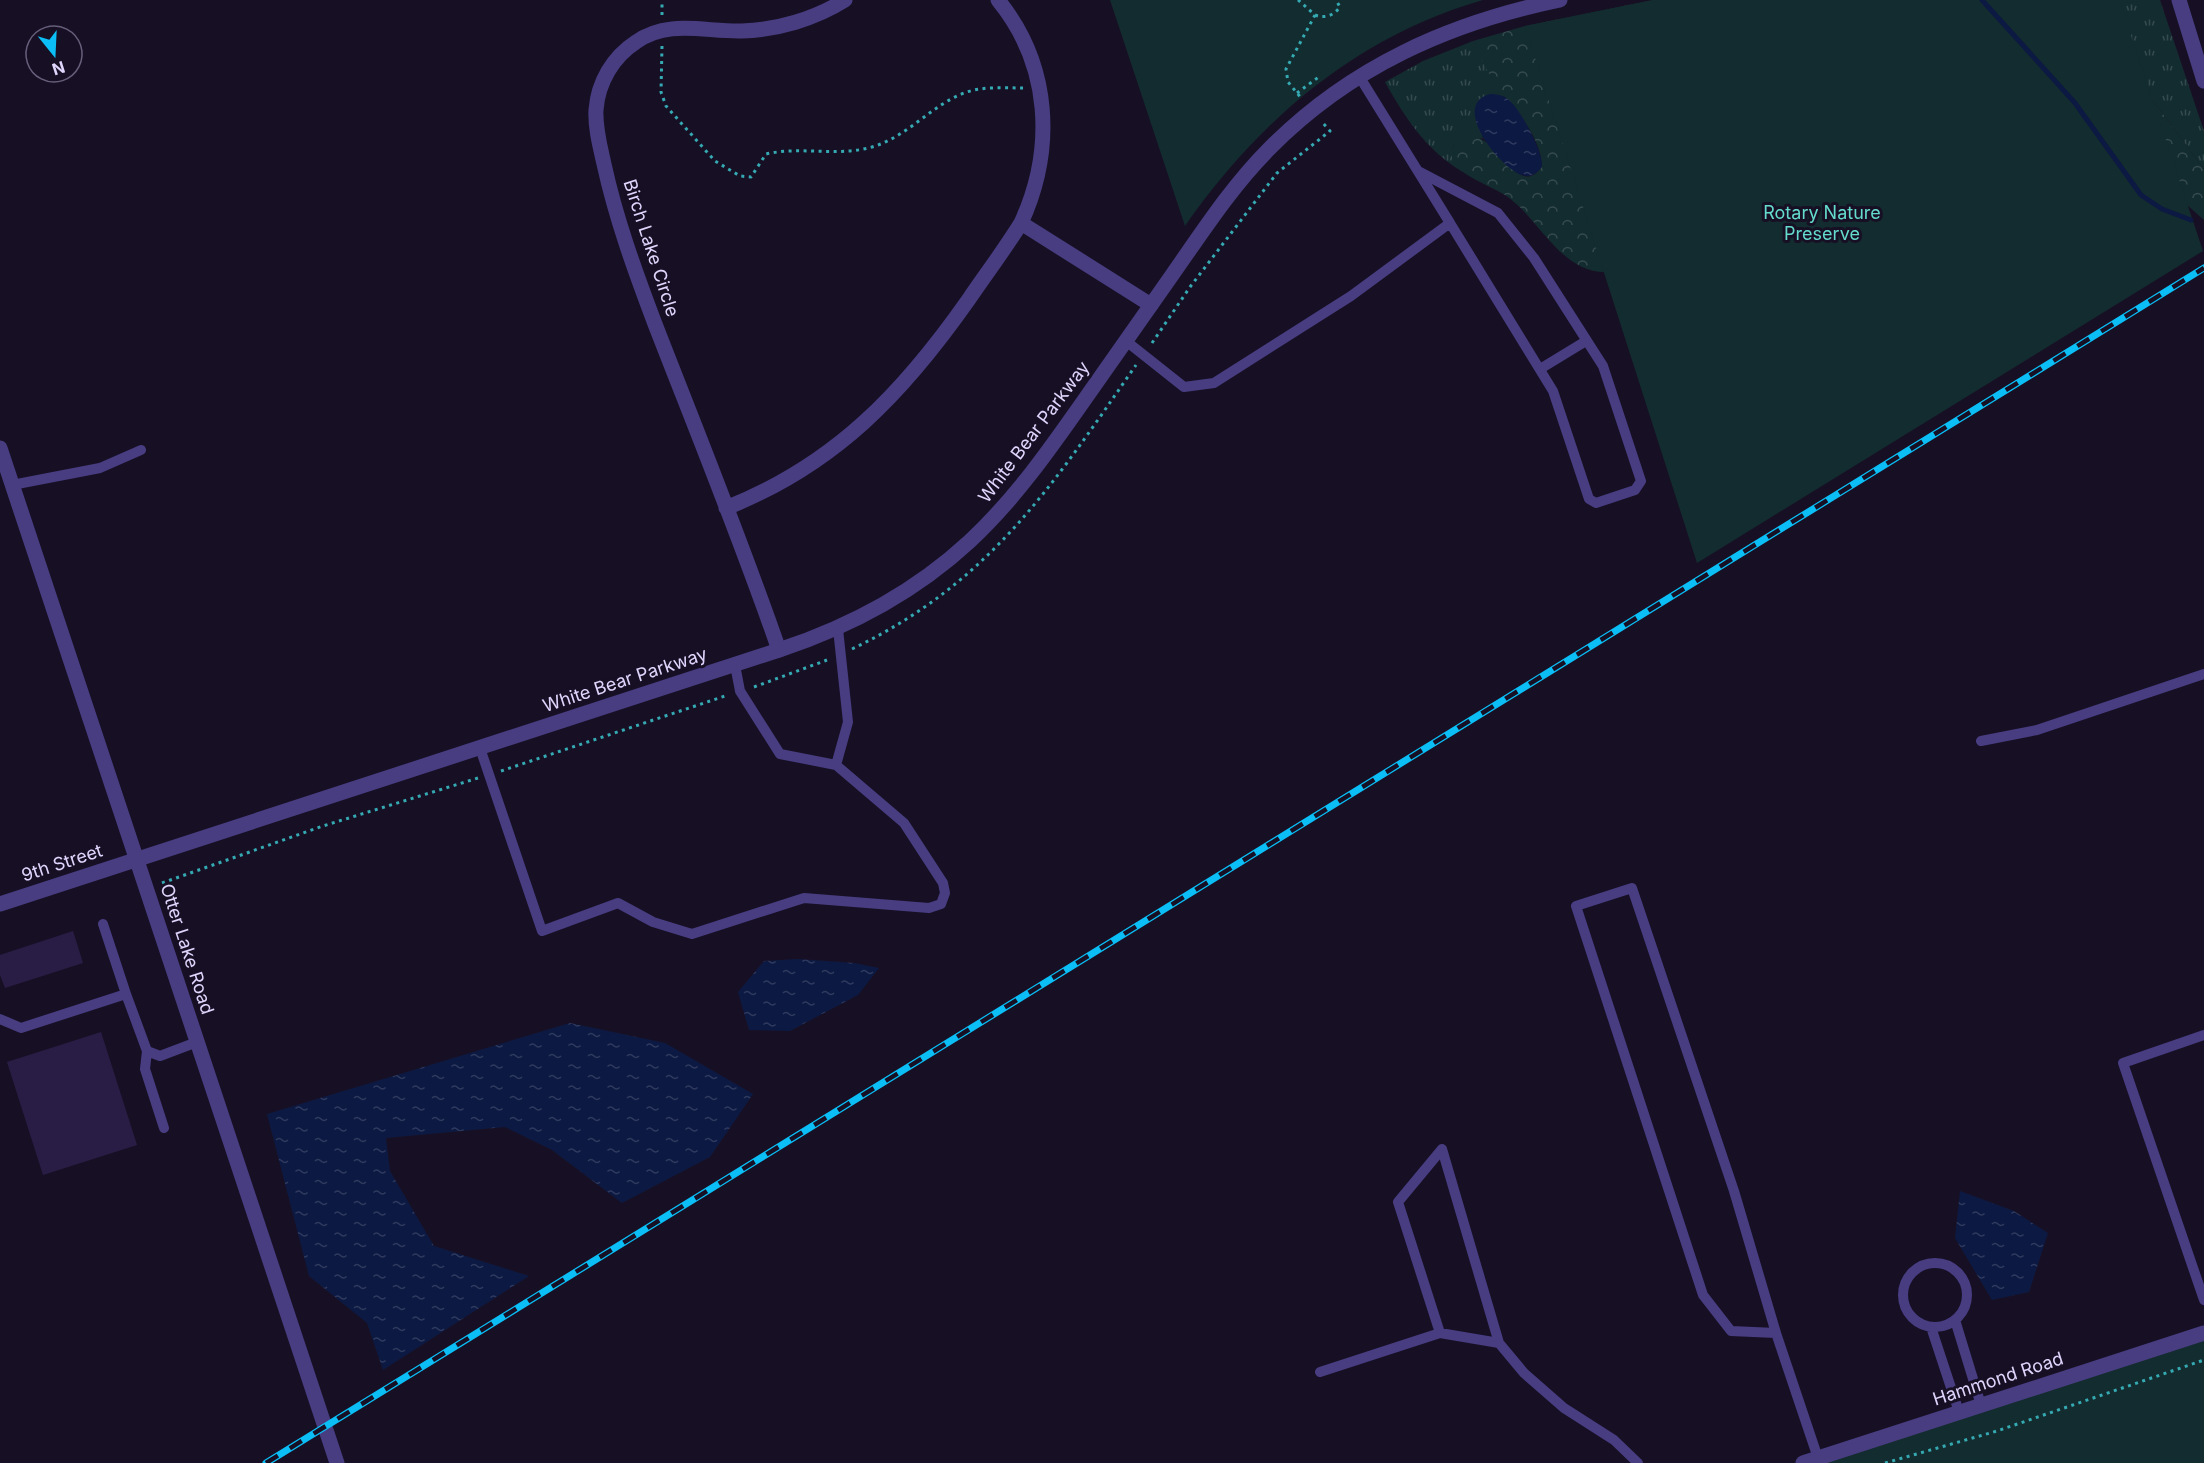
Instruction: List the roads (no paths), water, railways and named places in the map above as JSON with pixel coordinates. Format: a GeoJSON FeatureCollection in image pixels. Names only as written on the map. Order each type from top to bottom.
{"type":"FeatureCollection","features":[{"type":"Feature","properties":{"kind":"street","name":"Birch Lake Circle"},"geometry":{"type":"LineString","coordinates":[[779,650],[625,243],[597,129],[599,93],[614,62],[637,41],[662,30],[676,28],[731,31],[768,28],[813,16],[845,0]]}},
{"type":"Feature","properties":{"kind":"street"},"geometry":{"type":"LineString","coordinates":[[726,508],[759,494],[805,468],[847,438],[886,404],[935,347],[1021,223],[1037,181],[1044,126],[1040,88],[1024,41],[998,0]]}},
{"type":"Feature","properties":{"kind":"street","name":"White Bear Parkway"},"geometry":{"type":"LineString","coordinates":[[137,859],[735,665],[838,629],[924,578],[979,532],[1034,470],[1217,211],[1257,161],[1317,106],[1359,76],[1417,44],[1452,29],[1513,10],[1560,0]]}},
{"type":"Feature","properties":{"kind":"street"},"geometry":{"type":"LineString","coordinates":[[2179,0],[2204,81]]}},
{"type":"Feature","properties":{"kind":"street"},"geometry":{"type":"LineString","coordinates":[[1021,223],[1151,305]]}},
{"type":"Feature","properties":{"kind":"street","name":"Otter Lake Road"},"geometry":{"type":"LineString","coordinates":[[0,448],[337,1463]]}},
{"type":"Feature","properties":{"kind":"street","name":"9th Street"},"geometry":{"type":"LineString","coordinates":[[0,904],[137,859]]}},
{"type":"Feature","properties":{"kind":"street","name":"Hammond Road"},"geometry":{"type":"LineString","coordinates":[[1811,1461],[2204,1333]]}},
{"type":"Feature","properties":{"kind":"lane"},"geometry":{"type":"LineString","coordinates":[[1359,76],[1553,391],[1589,499],[1596,503],[1635,490],[1641,481],[1603,366],[1534,258],[1497,213],[1418,171]]}},
{"type":"Feature","properties":{"kind":"lane"},"geometry":{"type":"LineString","coordinates":[[1126,341],[1184,387],[1214,382],[1351,296],[1450,223]]}},
{"type":"Feature","properties":{"kind":"lane"},"geometry":{"type":"LineString","coordinates":[[1540,369],[1586,340]]}},
{"type":"Feature","properties":{"kind":"lane"},"geometry":{"type":"LineString","coordinates":[[12,485],[100,468],[141,450]]}},
{"type":"Feature","properties":{"kind":"lane"},"geometry":{"type":"LineString","coordinates":[[836,765],[848,722],[838,629]]}},
{"type":"Feature","properties":{"kind":"lane"},"geometry":{"type":"LineString","coordinates":[[480,748],[491,774],[542,931],[618,903],[654,922],[692,934],[804,898],[929,908],[941,904],[945,893],[943,883],[904,823],[836,765],[780,754],[740,691],[735,665]]}},
{"type":"Feature","properties":{"kind":"lane"},"geometry":{"type":"LineString","coordinates":[[1980,741],[2037,730],[2204,674]]}},
{"type":"Feature","properties":{"kind":"lane"},"geometry":{"type":"LineString","coordinates":[[1776,1333],[1731,1332],[1703,1296],[1576,906],[1632,888],[1734,1191],[1776,1333],[1811,1461]]}},
{"type":"Feature","properties":{"kind":"lane"},"geometry":{"type":"LineString","coordinates":[[103,924],[147,1051],[145,1069],[164,1128]]}},
{"type":"Feature","properties":{"kind":"lane"},"geometry":{"type":"LineString","coordinates":[[0,1019],[21,1028],[126,994]]}},
{"type":"Feature","properties":{"kind":"lane"},"geometry":{"type":"LineString","coordinates":[[2204,1035],[2123,1063],[2204,1300]]}},
{"type":"Feature","properties":{"kind":"lane"},"geometry":{"type":"LineString","coordinates":[[147,1051],[160,1056],[198,1042]]}},
{"type":"Feature","properties":{"kind":"lane"},"geometry":{"type":"LineString","coordinates":[[1440,1333],[1398,1202],[1442,1149],[1499,1342],[1524,1373],[1564,1408],[1614,1440],[1638,1463]]}},
{"type":"Feature","properties":{"kind":"lane"},"geometry":{"type":"LineString","coordinates":[[1926,1265],[1947,1266],[1964,1280],[1967,1302],[1963,1312],[1955,1320],[1947,1325],[1932,1327],[1917,1322],[1910,1315],[1903,1296],[1909,1277],[1926,1265]]}},
{"type":"Feature","properties":{"kind":"lane"},"geometry":{"type":"LineString","coordinates":[[1955,1320],[1981,1405]]}},
{"type":"Feature","properties":{"kind":"lane"},"geometry":{"type":"LineString","coordinates":[[1932,1327],[1959,1412]]}},
{"type":"Feature","properties":{"kind":"lane"},"geometry":{"type":"LineString","coordinates":[[1320,1372],[1440,1333],[1499,1342]]}},
{"type":"Feature","properties":{"kind":"water"},"geometry":{"type":"Polygon","coordinates":[[[1490,94],[1502,96],[1510,101],[1526,124],[1536,143],[1542,166],[1534,174],[1525,176],[1513,170],[1492,150],[1483,136],[1477,123],[1475,110],[1479,100],[1490,94]]]}},
{"type":"Feature","properties":{"kind":"water"},"geometry":{"type":"Polygon","coordinates":[[[798,959],[854,963],[879,968],[858,995],[790,1031],[749,1030],[738,992],[764,961],[798,959]]]}},
{"type":"Feature","properties":{"kind":"water"},"geometry":{"type":"Polygon","coordinates":[[[570,1023],[665,1043],[753,1094],[710,1157],[622,1203],[552,1150],[505,1127],[386,1138],[390,1171],[434,1246],[529,1276],[383,1370],[367,1323],[309,1276],[267,1114],[570,1023]]]}},
{"type":"Feature","properties":{"kind":"water"},"geometry":{"type":"Polygon","coordinates":[[[1960,1191],[2014,1211],[2048,1233],[2029,1292],[1992,1300],[1955,1238],[1960,1191]]]}},
{"type":"Feature","properties":{"kind":"waterway"},"geometry":{"type":"LineString","coordinates":[[1982,0],[2075,103],[2141,195],[2162,209],[2191,220]]}},
{"type":"Feature","properties":{"kind":"railway"},"geometry":{"type":"LineString","coordinates":[[266,1463],[2204,268]]}},
{"type":"Feature","properties":{"kind":"park label","name":"Rotary Nature Preserve"},"geometry":{"type":"Point","coordinates":[1822,223]}}]}
